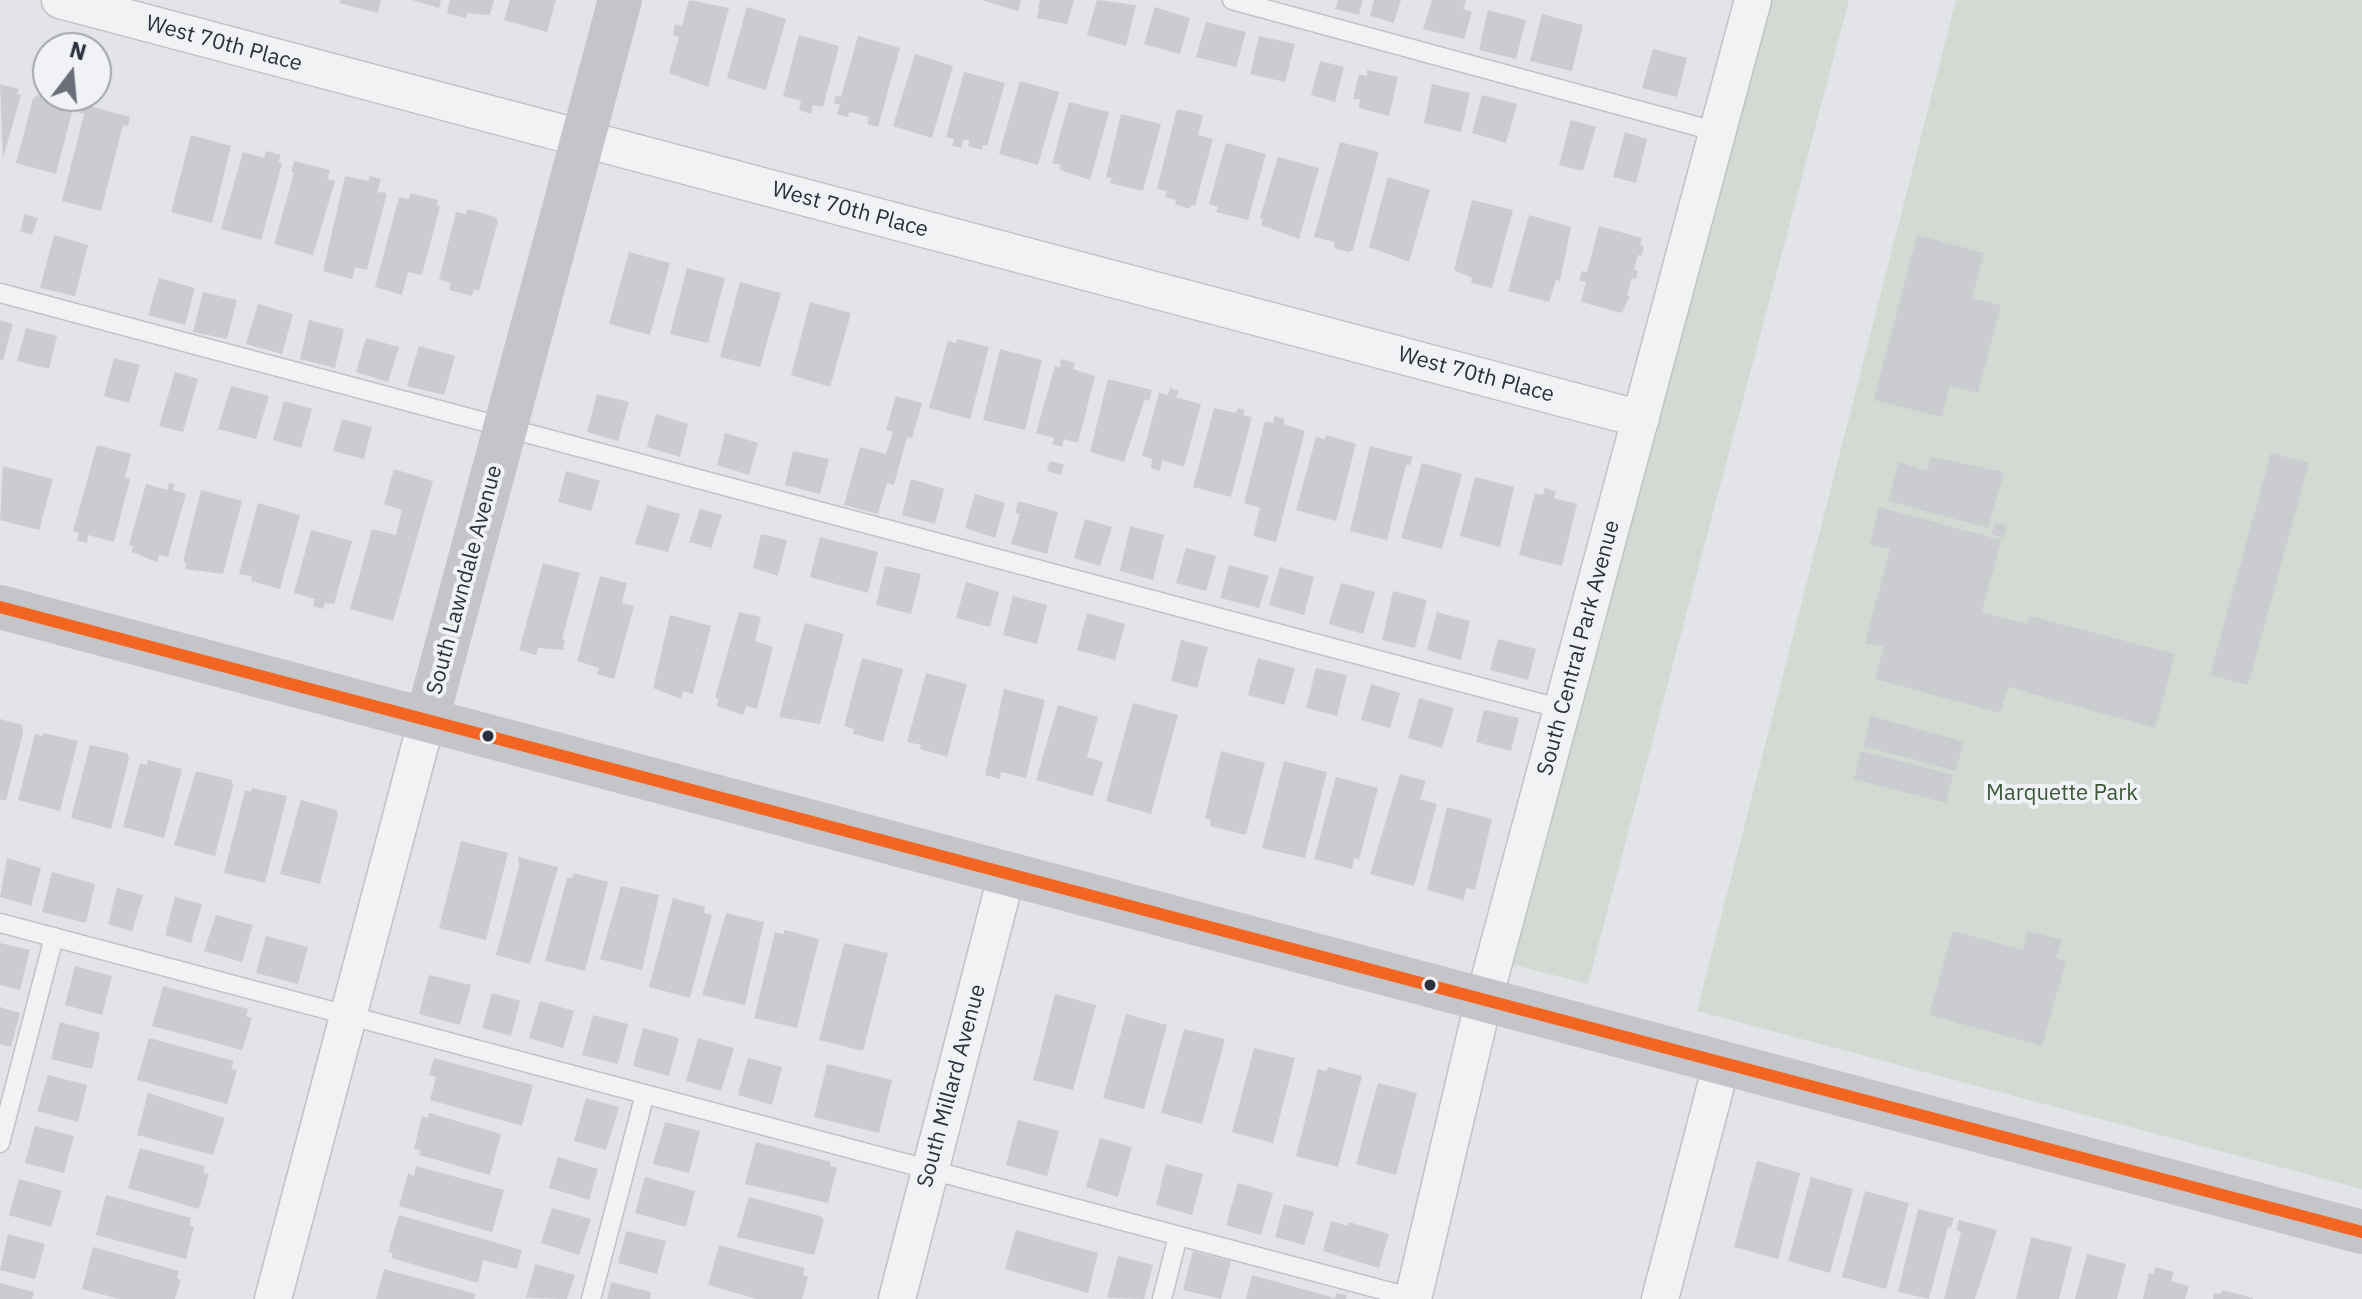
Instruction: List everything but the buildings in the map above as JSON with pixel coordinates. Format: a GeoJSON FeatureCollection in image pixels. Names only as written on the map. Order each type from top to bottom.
{"type":"FeatureCollection","features":[{"type":"Feature","properties":{"kind":"main road","name":"South Lawndale Avenue"},"geometry":{"type":"LineString","coordinates":[[427,719],[620,0]]}},
{"type":"Feature","properties":{"kind":"main road"},"geometry":{"type":"LineString","coordinates":[[0,607],[2362,1232]]}},
{"type":"Feature","properties":{"kind":"street","name":"West 70th Place"},"geometry":{"type":"LineString","coordinates":[[60,0],[1641,419]]}},
{"type":"Feature","properties":{"kind":"street","name":"South Central Park Avenue"},"geometry":{"type":"LineString","coordinates":[[1413,1298],[1484,999],[1753,0]]}},
{"type":"Feature","properties":{"kind":"street","name":"South Lawndale Avenue"},"geometry":{"type":"LineString","coordinates":[[273,1299],[427,719]]}},
{"type":"Feature","properties":{"kind":"street","name":"South Millard Avenue"},"geometry":{"type":"LineString","coordinates":[[897,1299],[1007,873]]}},
{"type":"Feature","properties":{"kind":"street"},"geometry":{"type":"LineString","coordinates":[[1660,1299],[1722,1062]]}},
{"type":"Feature","properties":{"kind":"lane"},"geometry":{"type":"LineString","coordinates":[[1232,0],[1718,132]]}},
{"type":"Feature","properties":{"kind":"lane"},"geometry":{"type":"LineString","coordinates":[[0,293],[1562,709]]}},
{"type":"Feature","properties":{"kind":"lane"},"geometry":{"type":"LineString","coordinates":[[0,923],[1413,1298]]}},
{"type":"Feature","properties":{"kind":"lane"},"geometry":{"type":"LineString","coordinates":[[0,1143],[54,937]]}},
{"type":"Feature","properties":{"kind":"lane"},"geometry":{"type":"LineString","coordinates":[[591,1299],[645,1094]]}},
{"type":"Feature","properties":{"kind":"lane"},"geometry":{"type":"LineString","coordinates":[[1162,1299],[1178,1236]]}},
{"type":"Feature","properties":{"kind":"green space"},"geometry":{"type":"Polygon","coordinates":[[[1770,0],[1849,0],[1588,984],[1511,964],[1770,0]]]}},
{"type":"Feature","properties":{"kind":"green space","name":"Marquette Park"},"geometry":{"type":"Polygon","coordinates":[[[1956,0],[2362,0],[2362,1189],[1697,1011],[1956,0]]]}},
{"type":"Feature","properties":{"kind":"transit line"},"geometry":{"type":"LineString","coordinates":[[0,607],[2362,1232]]}}]}
